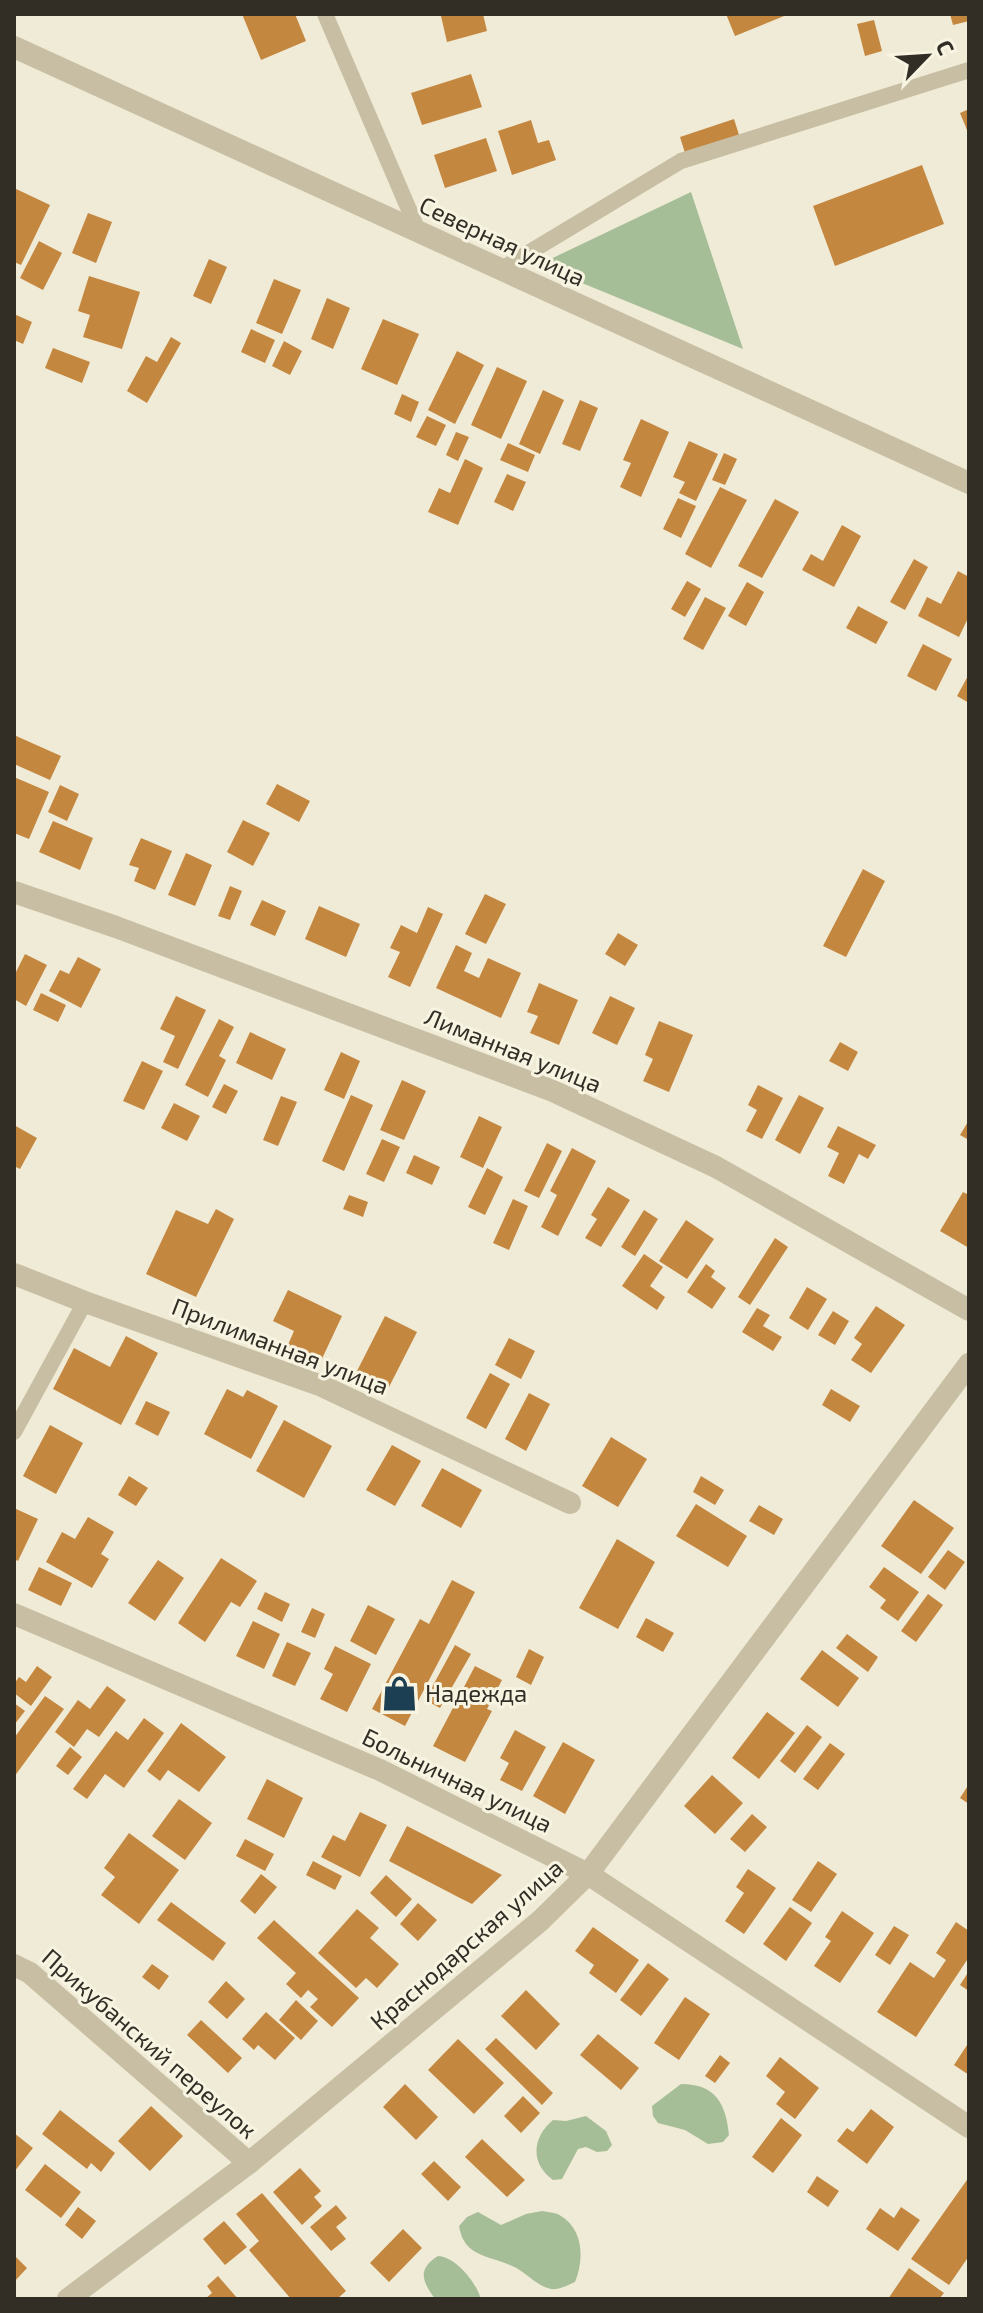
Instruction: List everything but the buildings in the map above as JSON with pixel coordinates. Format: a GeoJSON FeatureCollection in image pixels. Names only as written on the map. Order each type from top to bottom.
{"type":"FeatureCollection","features":[{"type":"Feature","properties":{"kind":"street","name":"Северная улица"},"geometry":{"type":"LineString","coordinates":[[14,47],[969,483]]}},
{"type":"Feature","properties":{"kind":"street","name":"Лиманная улица"},"geometry":{"type":"LineString","coordinates":[[14,892],[116,927],[553,1091],[716,1167],[969,1310]]}},
{"type":"Feature","properties":{"kind":"street","name":"Прилиманная улица"},"geometry":{"type":"LineString","coordinates":[[14,1274],[322,1386],[570,1503]]}},
{"type":"Feature","properties":{"kind":"street","name":"Краснодарская улица"},"geometry":{"type":"LineString","coordinates":[[68,2299],[249,2163],[540,1921],[588,1874],[969,1364]]}},
{"type":"Feature","properties":{"kind":"street","name":"Больничная улица"},"geometry":{"type":"LineString","coordinates":[[14,1614],[380,1770],[588,1874],[969,2127]]}},
{"type":"Feature","properties":{"kind":"street","name":"Прикубанский переулок"},"geometry":{"type":"LineString","coordinates":[[14,1965],[30,1973],[249,2163]]}},
{"type":"Feature","properties":{"kind":"lane"},"geometry":{"type":"LineString","coordinates":[[325,14],[419,233]]}},
{"type":"Feature","properties":{"kind":"lane"},"geometry":{"type":"LineString","coordinates":[[500,270],[681,161],[969,70]]}},
{"type":"Feature","properties":{"kind":"lane"},"geometry":{"type":"LineString","coordinates":[[14,1432],[85,1302]]}},
{"type":"Feature","properties":{"kind":"green space"},"geometry":{"type":"Polygon","coordinates":[[[691,192],[743,349],[538,265],[691,192]]]}},
{"type":"Feature","properties":{"kind":"green space"},"geometry":{"type":"Polygon","coordinates":[[[681,2084],[703,2088],[717,2098],[728,2124],[729,2135],[723,2142],[708,2144],[685,2130],[658,2123],[652,2106],[681,2084]]]}},
{"type":"Feature","properties":{"kind":"green space"},"geometry":{"type":"Polygon","coordinates":[[[586,2116],[606,2131],[612,2145],[607,2151],[597,2152],[586,2147],[578,2149],[562,2179],[553,2180],[537,2158],[541,2134],[553,2120],[566,2121],[586,2116]]]}},
{"type":"Feature","properties":{"kind":"green space"},"geometry":{"type":"Polygon","coordinates":[[[542,2211],[557,2214],[569,2222],[580,2246],[580,2264],[575,2282],[557,2289],[535,2282],[517,2268],[478,2254],[466,2244],[459,2226],[467,2217],[478,2212],[501,2225],[542,2211]]]}},
{"type":"Feature","properties":{"kind":"green space"},"geometry":{"type":"Polygon","coordinates":[[[438,2256],[452,2261],[464,2272],[481,2299],[435,2299],[427,2287],[424,2271],[438,2256]]]}},
{"type":"Feature","properties":{"kind":"place","name":"Надежда"},"geometry":{"type":"Point","coordinates":[399,1694]}}]}
